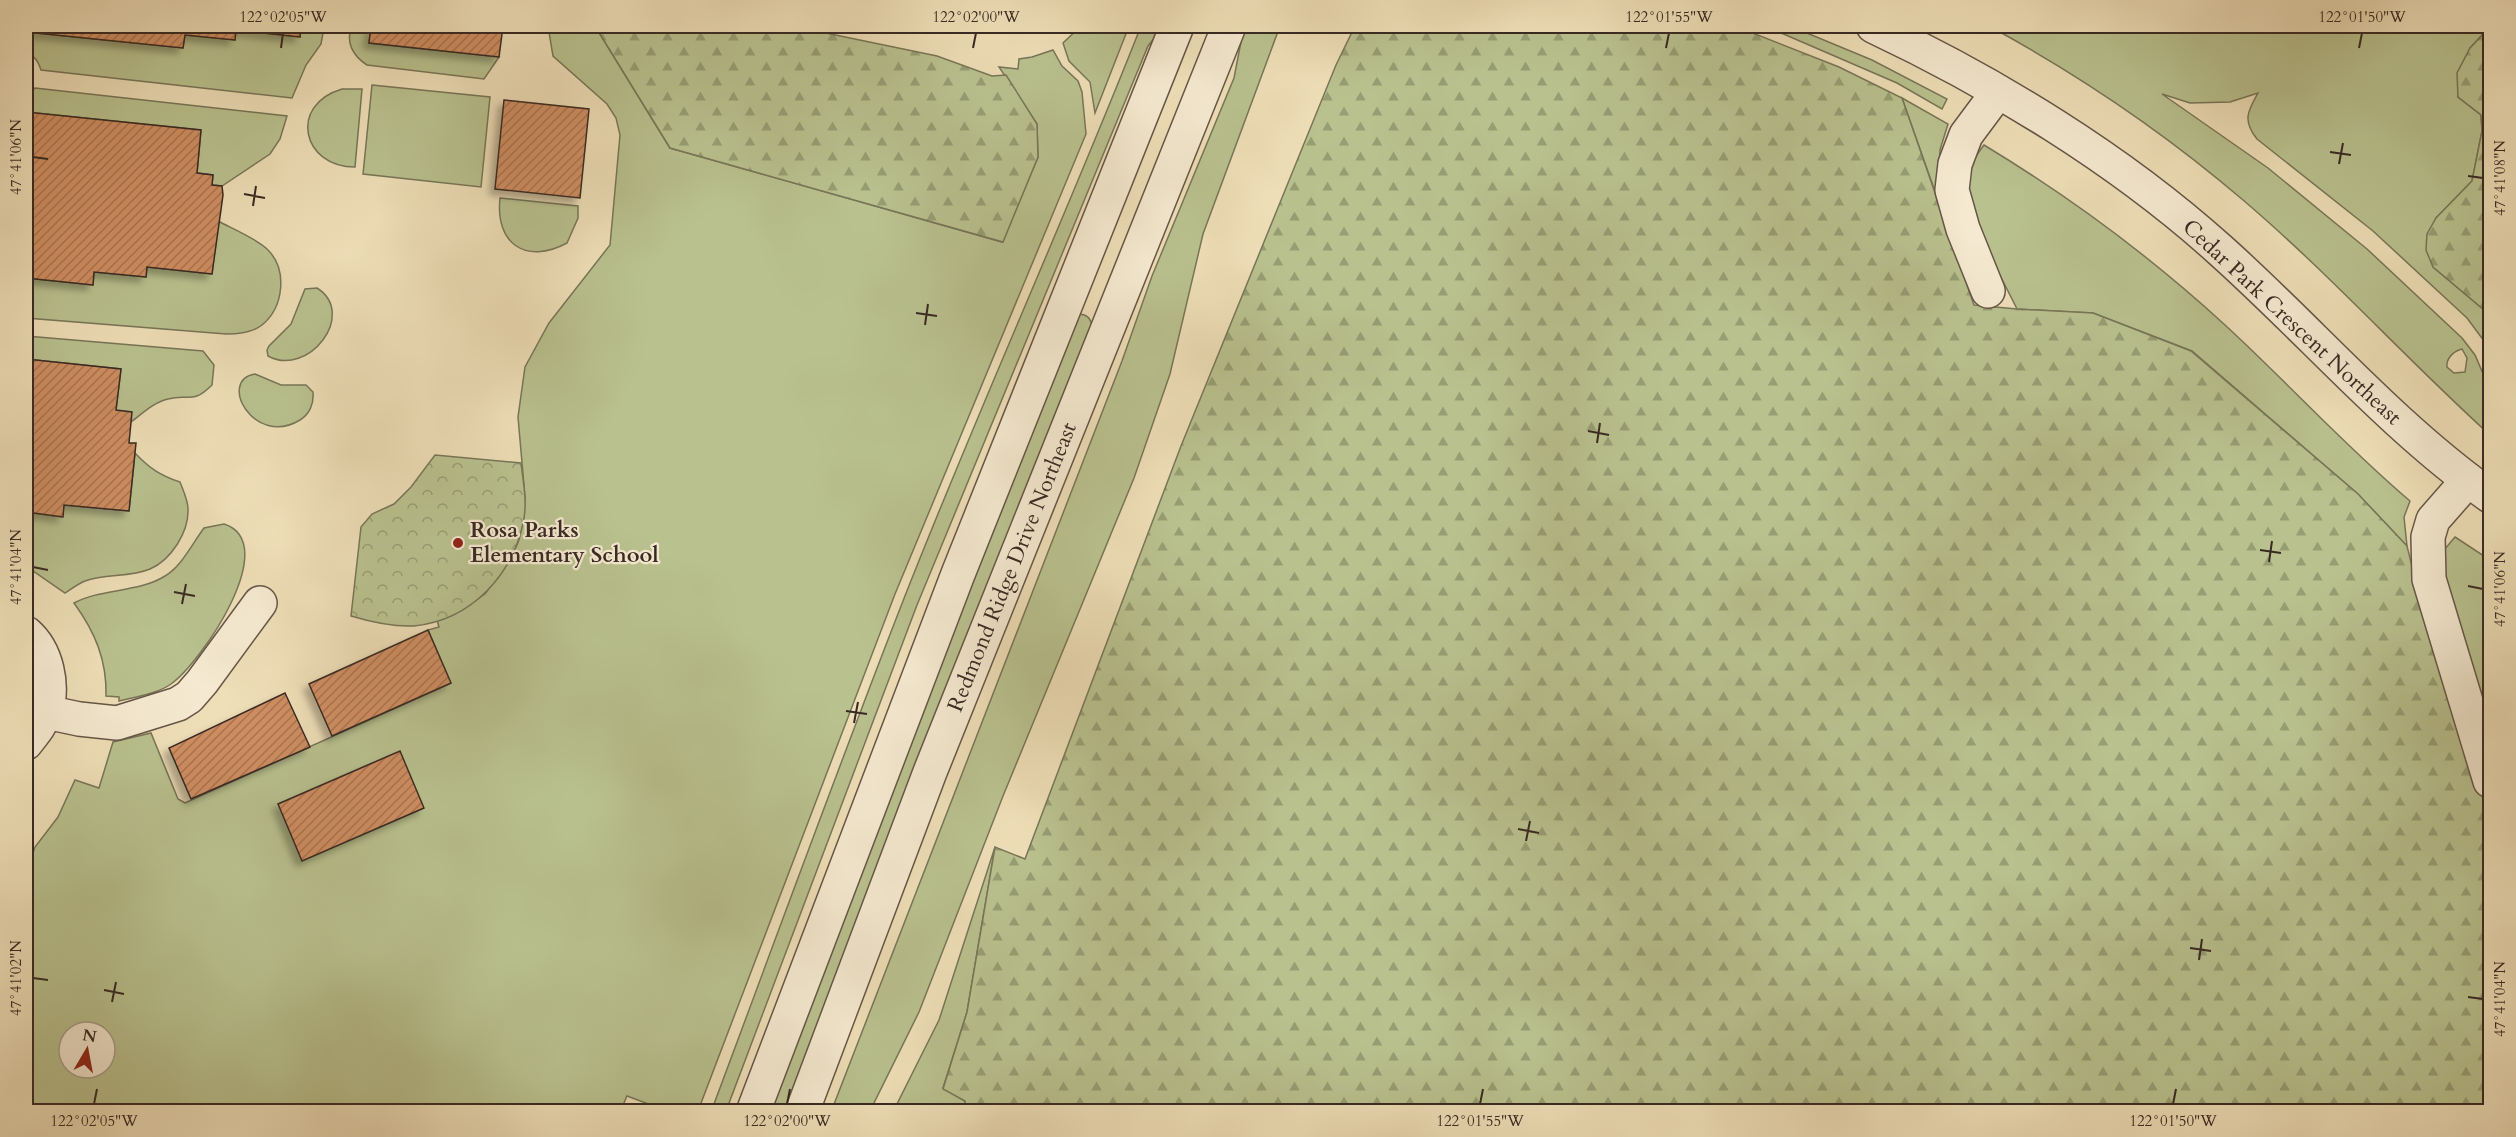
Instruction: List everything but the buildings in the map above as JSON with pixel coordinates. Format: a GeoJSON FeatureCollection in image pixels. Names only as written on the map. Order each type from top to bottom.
{"type":"FeatureCollection","features":[{"type":"Feature","properties":{"kind":"street","name":"Redmond Ridge Drive Northeast"},"geometry":{"type":"LineString","coordinates":[[753,1112],[958,574],[1178,26]]}},
{"type":"Feature","properties":{"kind":"street","name":"Redmond Ridge Drive Northeast"},"geometry":{"type":"LineString","coordinates":[[802,1112],[930,772],[1229,26]]}},
{"type":"Feature","properties":{"kind":"street","name":"Cedar Park Crescent Northeast"},"geometry":{"type":"LineString","coordinates":[[1873,26],[2040,116],[2087,147],[2176,213],[2270,296],[2393,417],[2433,453],[2479,488]]}},
{"type":"Feature","properties":{"kind":"street"},"geometry":{"type":"LineString","coordinates":[[1988,291],[1952,190],[1955,164],[1966,135],[1998,92]]}},
{"type":"Feature","properties":{"kind":"street"},"geometry":{"type":"LineString","coordinates":[[2479,488],[2433,520],[2428,537],[2429,579],[2490,781]]}},
{"type":"Feature","properties":{"kind":"street"},"geometry":{"type":"LineString","coordinates":[[46,712],[79,719],[117,723],[178,704],[189,697],[202,682],[260,603]]}},
{"type":"Feature","properties":{"kind":"street"},"geometry":{"type":"LineString","coordinates":[[26,633],[40,652],[48,671],[49,692],[46,712],[26,743]]}},
{"type":"Feature","properties":{"kind":"green space"},"geometry":{"type":"Polygon","coordinates":[[[301,26],[323,26],[324,28],[321,44],[306,65],[292,98],[41,70],[36,59],[26,53],[26,32],[183,48],[185,35],[235,40],[236,30],[300,37],[301,26]]]}},
{"type":"Feature","properties":{"kind":"green space"},"geometry":{"type":"Polygon","coordinates":[[[352,26],[371,26],[369,43],[499,57],[484,79],[367,65],[354,53],[350,43],[352,26]]]}},
{"type":"Feature","properties":{"kind":"green space"},"geometry":{"type":"Polygon","coordinates":[[[548,26],[595,26],[670,148],[1002,242],[1038,157],[1037,124],[999,67],[1018,69],[1019,59],[1053,50],[1062,66],[1078,81],[1082,92],[1086,134],[895,594],[698,1111],[667,1111],[627,1096],[620,1112],[26,1111],[26,872],[35,847],[58,817],[75,780],[99,788],[113,742],[151,733],[178,799],[185,803],[451,683],[428,630],[439,627],[437,620],[456,613],[485,594],[511,559],[519,540],[524,517],[525,497],[518,417],[525,367],[549,323],[610,245],[620,135],[616,118],[607,104],[553,56],[548,26]]]}},
{"type":"Feature","properties":{"kind":"green space"},"geometry":{"type":"Polygon","coordinates":[[[595,26],[792,26],[937,56],[992,76],[1006,75],[1037,124],[1038,157],[1003,242],[670,148],[595,26]]]}},
{"type":"Feature","properties":{"kind":"green space"},"geometry":{"type":"Polygon","coordinates":[[[1081,26],[1129,26],[1095,113],[1090,82],[1069,61],[1063,43],[1081,26]]]}},
{"type":"Feature","properties":{"kind":"green space"},"geometry":{"type":"Polygon","coordinates":[[[1141,26],[1164,26],[1148,46],[917,605],[726,1111],[711,1112],[903,601],[1141,26]]]}},
{"type":"Feature","properties":{"kind":"green space"},"geometry":{"type":"Polygon","coordinates":[[[1244,26],[1280,26],[1203,234],[1170,374],[1134,478],[1003,796],[919,1012],[870,1111],[831,1112],[1122,361],[1152,276],[1234,78],[1244,26]]]}},
{"type":"Feature","properties":{"kind":"green space"},"geometry":{"type":"Polygon","coordinates":[[[1355,26],[1735,26],[1839,67],[1902,98],[1974,305],[2093,313],[2191,351],[2358,494],[2407,546],[2432,645],[2490,791],[2490,1111],[966,1112],[965,1101],[943,1089],[967,1012],[995,847],[1025,859],[1181,446],[1336,65],[1355,26]]]}},
{"type":"Feature","properties":{"kind":"green space"},"geometry":{"type":"Polygon","coordinates":[[[1765,26],[1790,26],[1872,60],[1947,99],[1942,109],[1897,83],[1765,26]]]}},
{"type":"Feature","properties":{"kind":"green space"},"geometry":{"type":"Polygon","coordinates":[[[1989,26],[2490,26],[2470,48],[2458,97],[2481,115],[2482,131],[2472,181],[2436,218],[2433,267],[2490,315],[2490,349],[2467,318],[2373,231],[2257,139],[2249,126],[2248,116],[2258,93],[2230,102],[2190,103],[2162,94],[2268,168],[2367,249],[2462,338],[2475,355],[2490,390],[2490,435],[2306,257],[2243,200],[2153,129],[2089,85],[1989,26]],[[2462,349],[2459,350],[2449,358],[2447,367],[2454,373],[2465,372],[2467,358],[2462,349]]]}},
{"type":"Feature","properties":{"kind":"green space"},"geometry":{"type":"Polygon","coordinates":[[[2490,27],[2490,315],[2433,267],[2426,250],[2427,234],[2436,218],[2472,181],[2482,131],[2481,115],[2458,97],[2457,73],[2470,48],[2490,27]]]}},
{"type":"Feature","properties":{"kind":"green space"},"geometry":{"type":"Polygon","coordinates":[[[372,85],[490,97],[481,187],[363,174],[372,85]]]}},
{"type":"Feature","properties":{"kind":"green space"},"geometry":{"type":"Polygon","coordinates":[[[35,88],[287,116],[280,139],[270,154],[222,186],[212,185],[213,175],[197,173],[201,130],[26,112],[26,98],[35,88]]]}},
{"type":"Feature","properties":{"kind":"green space"},"geometry":{"type":"Polygon","coordinates":[[[342,89],[362,89],[355,167],[337,164],[323,157],[313,147],[308,134],[308,121],[314,108],[325,97],[342,89]]]}},
{"type":"Feature","properties":{"kind":"green space"},"geometry":{"type":"Polygon","coordinates":[[[1902,98],[1948,124],[1940,150],[1938,200],[1902,98]]]}},
{"type":"Feature","properties":{"kind":"green space"},"geometry":{"type":"Polygon","coordinates":[[[1984,145],[2109,229],[2197,300],[2248,347],[2410,501],[2404,517],[2407,546],[2358,494],[2192,351],[2093,313],[2017,309],[1983,240],[1970,201],[1969,169],[1984,145]]]}},
{"type":"Feature","properties":{"kind":"green space"},"geometry":{"type":"Polygon","coordinates":[[[500,198],[578,206],[578,218],[567,243],[539,252],[526,251],[516,246],[508,238],[503,228],[500,198]]]}},
{"type":"Feature","properties":{"kind":"green space"},"geometry":{"type":"Polygon","coordinates":[[[218,221],[263,245],[274,257],[278,267],[281,288],[279,298],[269,317],[258,328],[226,334],[26,318],[26,278],[93,285],[94,272],[146,277],[147,267],[212,274],[218,221]]]}},
{"type":"Feature","properties":{"kind":"green space"},"geometry":{"type":"Polygon","coordinates":[[[317,288],[328,299],[332,313],[330,327],[323,340],[312,351],[298,358],[283,360],[268,356],[269,346],[291,324],[305,289],[317,288]]]}},
{"type":"Feature","properties":{"kind":"green space"},"geometry":{"type":"Polygon","coordinates":[[[1077,314],[1088,317],[1092,327],[789,1111],[765,1112],[1077,314]]]}},
{"type":"Feature","properties":{"kind":"green space"},"geometry":{"type":"Polygon","coordinates":[[[26,336],[203,351],[214,365],[212,385],[195,397],[175,397],[158,403],[131,422],[116,410],[121,369],[26,359],[26,336]]]}},
{"type":"Feature","properties":{"kind":"green space"},"geometry":{"type":"Polygon","coordinates":[[[255,374],[281,385],[306,385],[313,392],[311,408],[300,420],[283,426],[268,425],[256,419],[246,410],[240,399],[240,388],[244,379],[255,374]]]}},
{"type":"Feature","properties":{"kind":"green space"},"geometry":{"type":"Polygon","coordinates":[[[135,453],[156,471],[180,482],[186,499],[188,518],[182,536],[172,552],[150,569],[85,581],[65,593],[26,566],[26,512],[62,517],[64,505],[129,511],[135,453]]]}},
{"type":"Feature","properties":{"kind":"green space"},"geometry":{"type":"Polygon","coordinates":[[[435,455],[521,463],[525,511],[519,538],[511,558],[487,591],[472,604],[435,622],[398,626],[351,616],[361,527],[372,514],[394,504],[411,487],[435,455]]]}},
{"type":"Feature","properties":{"kind":"green space"},"geometry":{"type":"Polygon","coordinates":[[[224,524],[240,535],[245,554],[241,577],[231,603],[217,629],[200,653],[171,684],[146,695],[119,701],[119,697],[106,696],[102,658],[94,636],[74,603],[96,595],[143,585],[165,576],[182,561],[204,528],[224,524]]]}},
{"type":"Feature","properties":{"kind":"green space"},"geometry":{"type":"Polygon","coordinates":[[[2455,537],[2490,560],[2490,772],[2442,571],[2444,550],[2455,537]]]}},
{"type":"Feature","properties":{"kind":"green space"},"geometry":{"type":"Polygon","coordinates":[[[995,847],[967,1012],[943,1088],[965,1101],[966,1111],[893,1112],[939,1020],[995,847]]]}},
{"type":"Feature","properties":{"kind":"place","name":"Rosa Parks Elementary School"},"geometry":{"type":"Point","coordinates":[458,543]}}]}
